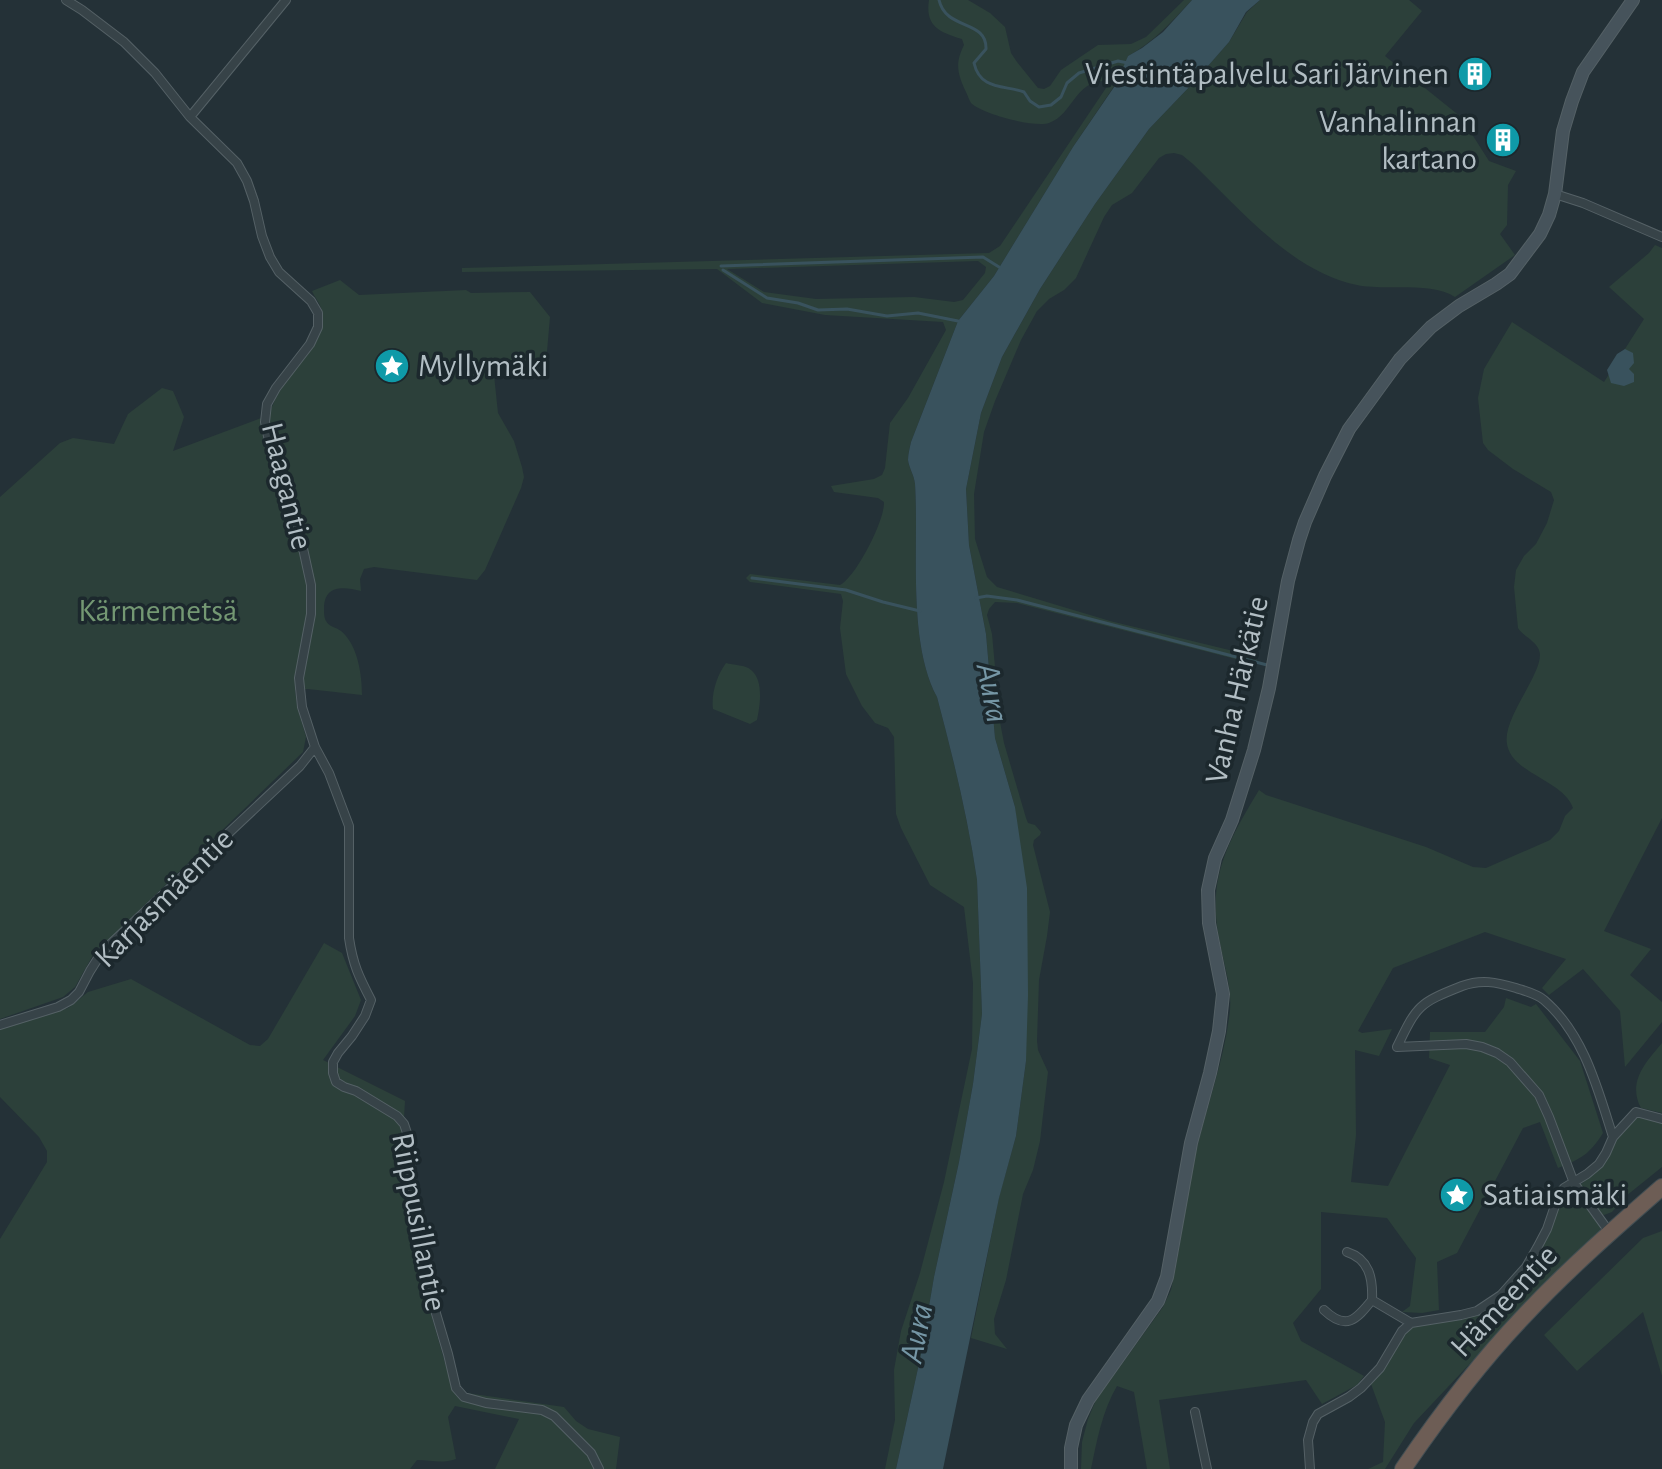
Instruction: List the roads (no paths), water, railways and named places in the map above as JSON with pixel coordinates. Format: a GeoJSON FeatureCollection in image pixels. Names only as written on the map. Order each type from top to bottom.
{"type":"FeatureCollection","features":[{"type":"Feature","properties":{"kind":"highway","name":"Hämeentie"},"geometry":{"type":"LineString","coordinates":[[1403,1469],[1457,1394],[1501,1341],[1610,1233],[1662,1187]]}},
{"type":"Feature","properties":{"kind":"street","name":"Haagantie"},"geometry":{"type":"LineString","coordinates":[[66,0],[124,42],[155,73],[190,117],[237,163],[250,191],[270,257],[279,272],[311,301],[318,313],[318,327],[310,344],[276,388],[267,404],[265,422],[297,521],[311,585],[311,614],[299,678],[302,707],[315,747]]}},
{"type":"Feature","properties":{"kind":"street"},"geometry":{"type":"LineString","coordinates":[[190,117],[286,0]]}},
{"type":"Feature","properties":{"kind":"street","name":"Vanha Härkätie"},"geometry":{"type":"LineString","coordinates":[[1071,1469],[1076,1425],[1088,1400],[1158,1301],[1167,1277],[1191,1143],[1213,1059],[1223,994],[1209,923],[1208,890],[1215,858],[1232,820],[1254,750],[1269,688],[1288,581],[1305,522],[1349,429],[1392,369],[1431,327],[1510,274],[1540,234],[1555,194],[1563,131],[1583,72],[1633,0]]}},
{"type":"Feature","properties":{"kind":"street"},"geometry":{"type":"LineString","coordinates":[[1555,194],[1662,237]]}},
{"type":"Feature","properties":{"kind":"street","name":"Karjasmäentie"},"geometry":{"type":"LineString","coordinates":[[0,1025],[71,1000],[102,952],[300,766],[315,747]]}},
{"type":"Feature","properties":{"kind":"street","name":"Riippusillantie"},"geometry":{"type":"LineString","coordinates":[[315,747],[329,773],[349,826],[351,956],[355,971],[371,1000],[365,1016],[333,1062],[333,1073],[336,1082],[397,1116],[404,1124],[408,1136],[419,1256],[456,1388],[464,1397],[542,1410],[554,1416],[591,1453],[599,1469]]}},
{"type":"Feature","properties":{"kind":"street"},"geometry":{"type":"LineString","coordinates":[[1610,1233],[1574,1183],[1539,1095],[1510,1062],[1497,1053],[1466,1044],[1397,1047],[1408,1023],[1429,999],[1474,981],[1496,982],[1542,998],[1564,1021],[1580,1048],[1593,1075],[1613,1137]]}},
{"type":"Feature","properties":{"kind":"street"},"geometry":{"type":"LineString","coordinates":[[1310,1469],[1308,1440],[1318,1414],[1349,1397],[1368,1381],[1380,1368],[1402,1331],[1411,1323],[1477,1311],[1501,1295],[1526,1267],[1547,1229],[1564,1188],[1599,1164],[1613,1137],[1636,1112],[1662,1119]]}},
{"type":"Feature","properties":{"kind":"street"},"geometry":{"type":"LineString","coordinates":[[1324,1310],[1341,1322],[1351,1321],[1372,1300],[1371,1279],[1363,1260],[1347,1252]]}},
{"type":"Feature","properties":{"kind":"street"},"geometry":{"type":"LineString","coordinates":[[1372,1300],[1411,1323]]}},
{"type":"Feature","properties":{"kind":"street"},"geometry":{"type":"LineString","coordinates":[[1195,1412],[1207,1469]]}},
{"type":"Feature","properties":{"kind":"water"},"geometry":{"type":"Polygon","coordinates":[[[1192,0],[1260,0],[1246,12],[1229,42],[1149,129],[1095,204],[1040,289],[1002,357],[981,413],[966,489],[969,545],[986,634],[995,738],[1015,807],[1027,888],[1026,1061],[1016,1136],[999,1198],[943,1469],[896,1469],[959,1162],[982,1014],[977,880],[949,742],[921,649],[916,593],[915,484],[908,460],[909,451],[958,321],[994,276],[1073,147],[1123,74],[1128,56],[1163,32],[1192,0]]]}},
{"type":"Feature","properties":{"kind":"water"},"geometry":{"type":"Polygon","coordinates":[[[1625,349],[1633,353],[1634,363],[1629,369],[1634,374],[1634,382],[1624,386],[1611,383],[1607,370],[1617,354],[1625,349]]]}},
{"type":"Feature","properties":{"kind":"waterway"},"geometry":{"type":"LineString","coordinates":[[939,0],[949,17],[973,28],[985,40],[986,49],[974,63],[982,78],[994,85],[1024,92],[1039,107],[1051,105],[1061,97],[1067,83],[1079,73],[1118,61],[1128,63]]}},
{"type":"Feature","properties":{"kind":"waterway"},"geometry":{"type":"LineString","coordinates":[[721,266],[983,257],[999,267]]}},
{"type":"Feature","properties":{"kind":"waterway"},"geometry":{"type":"LineString","coordinates":[[723,270],[767,298],[818,310],[847,309],[887,316],[918,313],[958,321]]}},
{"type":"Feature","properties":{"kind":"waterway"},"geometry":{"type":"LineString","coordinates":[[752,578],[846,590],[920,611]]}},
{"type":"Feature","properties":{"kind":"waterway"},"geometry":{"type":"LineString","coordinates":[[976,598],[987,596],[1017,600],[1271,666]]}},
{"type":"Feature","properties":{"kind":"place","name":"Viestintäpalvelu Sari Järvinen"},"geometry":{"type":"Point","coordinates":[1475,74]}},
{"type":"Feature","properties":{"kind":"place","name":"Vanhalinnan kartano"},"geometry":{"type":"Point","coordinates":[1503,140]}},
{"type":"Feature","properties":{"kind":"place","name":"Myllymäki"},"geometry":{"type":"Point","coordinates":[392,366]}},
{"type":"Feature","properties":{"kind":"place","name":"Satiaismäki"},"geometry":{"type":"Point","coordinates":[1457,1195]}},
{"type":"Feature","properties":{"kind":"park label","name":"Kärmemetsä"},"geometry":{"type":"Point","coordinates":[158,611]}},
{"type":"Feature","properties":{"kind":"water label","name":"Aura"},"geometry":{"type":"Point","coordinates":[992,693]}},
{"type":"Feature","properties":{"kind":"water label","name":"Aura"},"geometry":{"type":"Point","coordinates":[917,1333]}}]}
